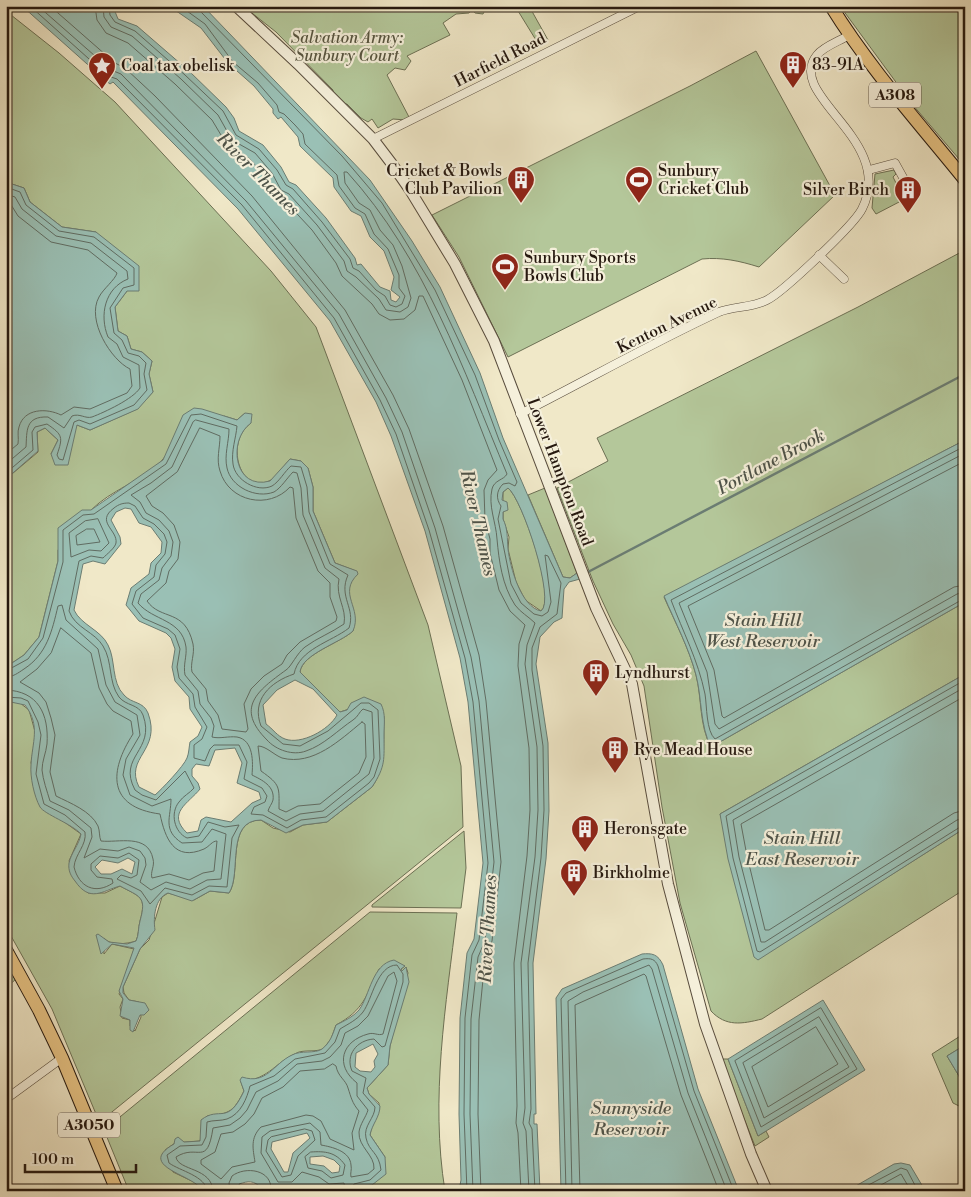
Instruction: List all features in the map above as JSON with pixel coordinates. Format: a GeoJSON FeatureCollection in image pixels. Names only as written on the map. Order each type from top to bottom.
{"type":"FeatureCollection","features":[{"type":"Feature","properties":{"kind":"main road","name":"A308"},"geometry":{"type":"LineString","coordinates":[[831,6],[849,35],[918,125],[965,180]]}},
{"type":"Feature","properties":{"kind":"main road","name":"A3050"},"geometry":{"type":"LineString","coordinates":[[6,950],[39,1010],[62,1058],[117,1191]]}},
{"type":"Feature","properties":{"kind":"street","name":"Lower Hampton Road"},"geometry":{"type":"LineString","coordinates":[[236,6],[298,64],[372,139],[410,190],[455,264],[494,341],[520,414],[602,621],[632,684],[668,884],[705,1024],[751,1154],[767,1191]]}},
{"type":"Feature","properties":{"kind":"street","name":"Harfield Road"},"geometry":{"type":"LineString","coordinates":[[372,139],[640,6]]}},
{"type":"Feature","properties":{"kind":"street","name":"Kenton Avenue"},"geometry":{"type":"LineString","coordinates":[[520,414],[721,311],[767,300],[819,255],[855,219],[862,208],[866,195],[869,170],[860,147],[816,91],[811,77],[812,64],[818,53],[849,35]]}},
{"type":"Feature","properties":{"kind":"street"},"geometry":{"type":"LineString","coordinates":[[869,170],[895,163],[910,190]]}},
{"type":"Feature","properties":{"kind":"street"},"geometry":{"type":"LineString","coordinates":[[819,255],[844,279]]}},
{"type":"Feature","properties":{"kind":"street"},"geometry":{"type":"LineString","coordinates":[[6,1099],[62,1058]]}},
{"type":"Feature","properties":{"kind":"green space","name":"Salvation Army: Sunbury Court"},"geometry":{"type":"Polygon","coordinates":[[[243,6],[487,6],[483,14],[475,13],[472,10],[469,13],[456,14],[443,23],[450,35],[407,56],[411,61],[405,70],[395,68],[387,75],[409,117],[406,120],[393,119],[378,128],[372,119],[368,122],[361,118],[347,104],[342,104],[333,95],[333,90],[276,32],[243,6]]]}},
{"type":"Feature","properties":{"kind":"green space"},"geometry":{"type":"Polygon","coordinates":[[[515,6],[529,6],[548,40],[539,45],[515,6]]]}},
{"type":"Feature","properties":{"kind":"green space"},"geometry":{"type":"Polygon","coordinates":[[[840,6],[965,6],[965,166],[912,104],[840,6]]]}},
{"type":"Feature","properties":{"kind":"green space"},"geometry":{"type":"Polygon","coordinates":[[[6,11],[59,53],[115,102],[271,271],[316,327],[428,625],[461,766],[463,827],[102,1120],[96,1114],[52,1009],[6,927],[6,701],[20,703],[29,710],[36,735],[31,763],[56,816],[81,834],[69,861],[88,893],[105,893],[120,886],[137,895],[142,902],[143,907],[136,941],[114,943],[104,938],[104,954],[112,944],[134,949],[119,994],[123,999],[120,1007],[122,1018],[130,1020],[130,1026],[135,1031],[141,1017],[139,1002],[129,1000],[124,993],[123,987],[140,949],[149,940],[162,897],[168,893],[194,900],[210,891],[229,893],[233,884],[238,838],[250,822],[261,820],[273,828],[290,832],[303,825],[327,822],[372,787],[377,779],[382,762],[384,716],[349,709],[340,712],[300,672],[302,666],[314,654],[353,631],[348,588],[356,571],[335,563],[313,511],[313,487],[308,468],[301,461],[290,459],[278,474],[269,481],[259,483],[250,481],[243,474],[237,453],[238,442],[243,432],[251,423],[245,413],[237,420],[224,416],[168,453],[145,474],[99,503],[77,525],[58,550],[58,561],[39,637],[24,655],[6,667],[6,479],[38,452],[37,432],[45,428],[58,440],[51,454],[77,425],[90,430],[137,409],[153,392],[149,374],[152,361],[142,352],[131,349],[127,336],[118,331],[115,307],[127,291],[96,232],[62,227],[30,202],[24,188],[9,183],[6,177],[6,11]]]}},
{"type":"Feature","properties":{"kind":"green space","name":"Sunbury Cricket Club"},"geometry":{"type":"Polygon","coordinates":[[[756,51],[835,195],[759,267],[731,260],[702,259],[508,357],[459,257],[432,215],[756,51]]]}},
{"type":"Feature","properties":{"kind":"green space"},"geometry":{"type":"Polygon","coordinates":[[[894,170],[896,174],[893,177],[897,185],[903,185],[901,201],[876,214],[872,208],[875,174],[894,170]]]}},
{"type":"Feature","properties":{"kind":"green space"},"geometry":{"type":"Polygon","coordinates":[[[965,250],[965,440],[664,597],[693,665],[698,684],[704,730],[711,747],[965,602],[965,674],[720,814],[771,951],[965,828],[965,889],[762,1019],[741,1023],[728,1022],[722,1020],[711,1011],[680,903],[662,807],[644,686],[631,655],[613,624],[593,581],[557,488],[608,461],[597,438],[858,307],[965,250]]]}},
{"type":"Feature","properties":{"kind":"green space"},"geometry":{"type":"Polygon","coordinates":[[[508,488],[521,510],[536,550],[545,589],[545,603],[541,611],[525,600],[516,582],[508,549],[509,537],[503,519],[503,492],[508,488]]]}},
{"type":"Feature","properties":{"kind":"green space"},"geometry":{"type":"Polygon","coordinates":[[[545,488],[577,573],[570,578],[563,577],[528,495],[545,488]]]}},
{"type":"Feature","properties":{"kind":"green space"},"geometry":{"type":"Polygon","coordinates":[[[464,831],[466,868],[461,908],[372,907],[372,905],[464,831]]]}},
{"type":"Feature","properties":{"kind":"green space"},"geometry":{"type":"Polygon","coordinates":[[[370,912],[457,913],[444,1017],[439,1086],[441,1156],[445,1191],[354,1191],[363,1186],[372,1185],[385,1157],[370,1135],[379,1103],[369,1094],[367,1088],[388,1065],[390,1046],[408,973],[406,967],[403,971],[401,969],[405,966],[379,969],[363,1001],[353,1014],[336,1025],[331,1039],[323,1049],[299,1052],[260,1077],[241,1082],[244,1091],[237,1103],[226,1112],[207,1116],[200,1141],[175,1143],[165,1150],[173,1172],[196,1183],[202,1191],[129,1191],[104,1130],[370,912]]]}},
{"type":"Feature","properties":{"kind":"green space"},"geometry":{"type":"Polygon","coordinates":[[[6,961],[16,979],[6,988],[6,961]]]}},
{"type":"Feature","properties":{"kind":"green space"},"geometry":{"type":"Polygon","coordinates":[[[965,1033],[965,1045],[947,1056],[965,1086],[965,1109],[953,1103],[932,1054],[965,1033]]]}},
{"type":"Feature","properties":{"kind":"green space"},"geometry":{"type":"Polygon","coordinates":[[[720,1059],[728,1059],[758,1136],[766,1131],[769,1137],[755,1146],[720,1059]]]}},
{"type":"Feature","properties":{"kind":"water","name":"River Thames"},"geometry":{"type":"Polygon","coordinates":[[[22,6],[116,6],[114,9],[118,19],[137,26],[189,71],[226,107],[234,118],[239,131],[263,145],[281,167],[289,182],[296,185],[326,218],[355,258],[357,265],[361,264],[380,287],[390,291],[391,300],[396,302],[400,297],[391,290],[394,277],[384,251],[370,237],[361,216],[351,211],[334,187],[333,178],[300,146],[298,137],[281,117],[278,119],[273,113],[273,109],[254,86],[228,63],[201,28],[169,6],[203,6],[370,180],[412,241],[440,287],[480,373],[503,438],[563,577],[570,578],[577,573],[580,579],[569,582],[564,589],[562,618],[554,622],[540,637],[536,664],[548,743],[549,811],[546,859],[533,963],[536,1114],[534,1114],[534,1124],[537,1124],[540,1191],[463,1191],[460,1185],[460,1018],[467,953],[474,939],[483,863],[468,702],[460,658],[425,531],[391,436],[376,402],[330,321],[238,209],[113,82],[110,84],[22,6]],[[508,488],[503,492],[502,500],[507,502],[508,510],[503,512],[503,519],[507,530],[511,566],[522,594],[534,608],[541,611],[544,603],[544,589],[541,570],[529,529],[514,496],[508,488]]]}},
{"type":"Feature","properties":{"kind":"water"},"geometry":{"type":"Polygon","coordinates":[[[6,177],[9,183],[24,188],[30,202],[62,227],[96,232],[139,266],[139,291],[127,291],[115,307],[118,331],[127,336],[131,349],[142,352],[152,361],[149,374],[153,392],[138,409],[90,430],[77,425],[68,465],[55,465],[51,454],[58,440],[45,428],[37,432],[38,451],[6,479],[6,177]]]}},
{"type":"Feature","properties":{"kind":"water"},"geometry":{"type":"Polygon","coordinates":[[[194,408],[237,420],[245,413],[252,414],[251,423],[243,431],[237,451],[238,462],[242,472],[248,479],[258,482],[270,481],[290,459],[301,461],[308,468],[313,487],[313,511],[335,563],[357,571],[358,574],[352,581],[350,588],[355,615],[353,631],[314,654],[302,666],[300,672],[340,712],[347,710],[351,703],[364,697],[381,704],[384,712],[384,756],[382,768],[372,787],[327,822],[303,825],[286,833],[261,820],[250,822],[238,838],[233,884],[229,893],[210,891],[192,901],[168,893],[160,899],[154,919],[155,930],[140,949],[123,987],[123,993],[129,1000],[145,1003],[149,1010],[144,1015],[140,1015],[133,1032],[130,1030],[130,1020],[120,1016],[123,999],[119,991],[134,948],[112,944],[101,954],[96,935],[98,934],[109,942],[127,944],[136,941],[143,907],[142,902],[137,895],[120,886],[91,894],[81,888],[71,875],[69,863],[81,834],[47,813],[38,803],[31,775],[34,734],[33,720],[25,705],[6,701],[6,667],[24,655],[39,637],[58,561],[58,528],[82,510],[91,510],[163,460],[183,415],[194,408]],[[125,508],[116,512],[111,520],[120,537],[121,544],[105,564],[93,561],[83,564],[74,610],[81,620],[101,635],[108,645],[120,690],[127,698],[143,706],[148,713],[151,726],[150,736],[136,768],[136,777],[139,787],[155,795],[185,762],[190,742],[198,736],[202,727],[190,709],[189,697],[175,681],[172,667],[175,649],[171,638],[166,633],[139,621],[126,605],[131,588],[149,574],[151,563],[161,553],[162,542],[151,527],[139,523],[131,509],[125,508]],[[295,680],[277,690],[263,705],[266,724],[285,739],[299,740],[314,735],[328,726],[337,715],[313,689],[295,680]],[[235,748],[215,750],[209,766],[196,764],[192,769],[192,776],[200,789],[179,814],[181,826],[187,833],[198,831],[201,820],[206,817],[231,822],[252,803],[261,799],[259,792],[237,783],[242,763],[235,748]],[[128,858],[118,863],[102,860],[95,867],[101,874],[111,874],[122,869],[132,874],[135,862],[128,858]]]}},
{"type":"Feature","properties":{"kind":"water","name":"Stain Hill West Reservoir"},"geometry":{"type":"Polygon","coordinates":[[[965,440],[965,602],[711,747],[703,721],[698,684],[693,665],[664,596],[965,440]]]}},
{"type":"Feature","properties":{"kind":"water","name":"Stain Hill East Reservoir"},"geometry":{"type":"Polygon","coordinates":[[[965,674],[965,828],[758,960],[754,957],[728,859],[720,814],[965,674]]]}},
{"type":"Feature","properties":{"kind":"water","name":"Sunnyside Reservoir"},"geometry":{"type":"Polygon","coordinates":[[[642,954],[654,955],[659,958],[663,965],[698,1089],[739,1191],[561,1191],[556,998],[562,989],[642,954]]]}},
{"type":"Feature","properties":{"kind":"water"},"geometry":{"type":"Polygon","coordinates":[[[394,960],[405,966],[401,969],[402,971],[406,967],[409,982],[390,1046],[388,1065],[367,1088],[369,1094],[380,1106],[379,1114],[370,1135],[385,1157],[386,1174],[372,1185],[363,1186],[354,1191],[256,1191],[261,1188],[253,1182],[248,1182],[239,1184],[241,1189],[250,1191],[202,1191],[198,1185],[164,1165],[161,1159],[164,1152],[174,1144],[175,1139],[178,1137],[184,1142],[200,1141],[201,1120],[213,1114],[228,1112],[233,1109],[244,1091],[240,1080],[242,1077],[251,1079],[264,1076],[292,1055],[312,1052],[325,1047],[336,1025],[359,1010],[376,974],[387,963],[394,960]],[[373,1044],[356,1053],[355,1067],[360,1071],[371,1072],[375,1067],[374,1061],[378,1054],[373,1044]],[[307,1133],[272,1142],[271,1149],[284,1172],[288,1172],[293,1153],[310,1138],[307,1133]],[[323,1156],[310,1157],[310,1164],[324,1166],[332,1173],[339,1172],[340,1166],[334,1160],[323,1156]]]}},
{"type":"Feature","properties":{"kind":"water"},"geometry":{"type":"Polygon","coordinates":[[[823,1000],[865,1070],[758,1136],[728,1059],[823,1000]]]}},
{"type":"Feature","properties":{"kind":"water"},"geometry":{"type":"Polygon","coordinates":[[[965,1045],[965,1086],[947,1056],[965,1045]]]}},
{"type":"Feature","properties":{"kind":"water"},"geometry":{"type":"Polygon","coordinates":[[[894,1164],[910,1165],[923,1187],[922,1191],[847,1191],[894,1164]]]}},
{"type":"Feature","properties":{"kind":"waterway","name":"Portlane Brook"},"geometry":{"type":"LineString","coordinates":[[588,572],[965,374]]}},
{"type":"Feature","properties":{"kind":"place","name":"83-91A"},"geometry":{"type":"Point","coordinates":[793,89]}},
{"type":"Feature","properties":{"kind":"place","name":"Coal tax obelisk"},"geometry":{"type":"Point","coordinates":[102,90]}},
{"type":"Feature","properties":{"kind":"place","name":"Cricket & Bowls Club Pavilion"},"geometry":{"type":"Point","coordinates":[521,204]}},
{"type":"Feature","properties":{"kind":"place","name":"Sunbury Cricket Club"},"geometry":{"type":"Point","coordinates":[639,204]}},
{"type":"Feature","properties":{"kind":"place","name":"Silver Birch"},"geometry":{"type":"Point","coordinates":[908,214]}},
{"type":"Feature","properties":{"kind":"place","name":"Sunbury Sports Bowls Club"},"geometry":{"type":"Point","coordinates":[505,291]}},
{"type":"Feature","properties":{"kind":"place","name":"Lyndhurst"},"geometry":{"type":"Point","coordinates":[596,697]}},
{"type":"Feature","properties":{"kind":"place","name":"Rye Mead House"},"geometry":{"type":"Point","coordinates":[615,774]}},
{"type":"Feature","properties":{"kind":"place","name":"Heronsgate"},"geometry":{"type":"Point","coordinates":[585,853]}},
{"type":"Feature","properties":{"kind":"place","name":"Birkholme"},"geometry":{"type":"Point","coordinates":[574,897]}}]}
